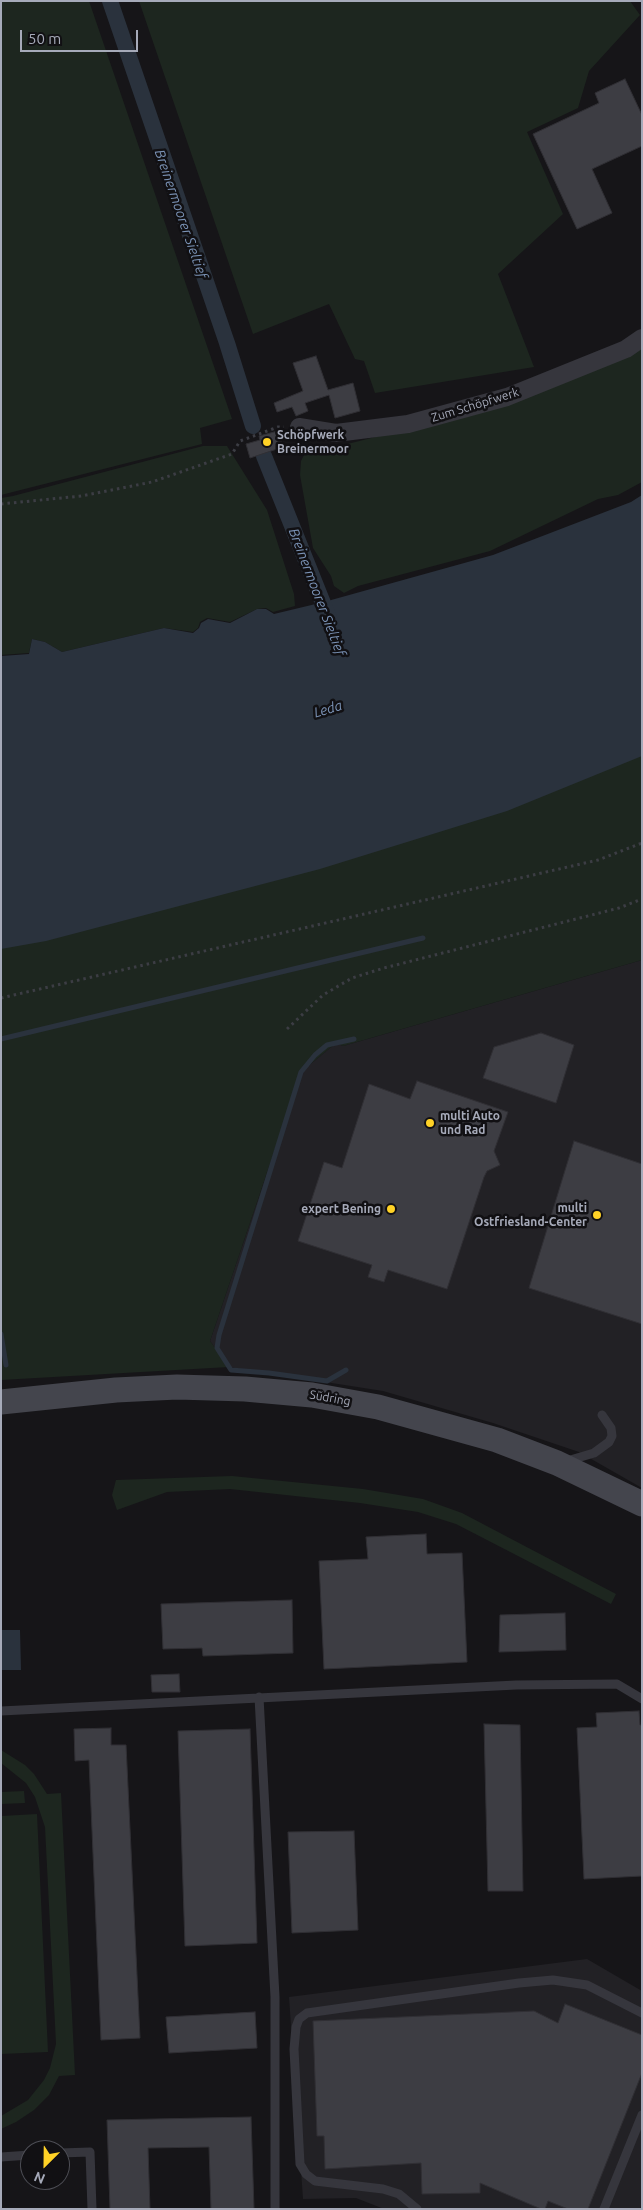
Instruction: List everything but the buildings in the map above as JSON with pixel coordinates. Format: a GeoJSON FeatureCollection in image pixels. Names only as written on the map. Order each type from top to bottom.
{"type":"FeatureCollection","features":[{"type":"Feature","properties":{"kind":"main road","name":"Südring"},"geometry":{"type":"LineString","coordinates":[[1,1402],[116,1390],[177,1386],[245,1388],[312,1395],[378,1407],[497,1440],[557,1463],[642,1504]]}},
{"type":"Feature","properties":{"kind":"street","name":"Zum Schöpfwerk"},"geometry":{"type":"LineString","coordinates":[[299,427],[336,433],[408,424],[507,397],[626,349],[642,338]]}},
{"type":"Feature","properties":{"kind":"lane"},"geometry":{"type":"LineString","coordinates":[[557,1463],[594,1453],[609,1442],[612,1436],[611,1428],[602,1416]]}},
{"type":"Feature","properties":{"kind":"lane"},"geometry":{"type":"LineString","coordinates":[[1,1711],[516,1685],[617,1684],[642,1699]]}},
{"type":"Feature","properties":{"kind":"lane"},"geometry":{"type":"LineString","coordinates":[[259,1697],[275,1997],[275,2209]]}},
{"type":"Feature","properties":{"kind":"lane"},"geometry":{"type":"LineString","coordinates":[[417,2209],[399,2194],[383,2189],[316,2181],[306,2174],[300,2164],[294,2049],[296,2027],[299,2019],[307,2014],[346,2008],[519,1983],[553,1980],[587,1985],[642,2013]]}},
{"type":"Feature","properties":{"kind":"lane"},"geometry":{"type":"LineString","coordinates":[[604,2209],[642,2115]]}},
{"type":"Feature","properties":{"kind":"lane"},"geometry":{"type":"LineString","coordinates":[[70,2153],[90,2152],[92,2209]]}},
{"type":"Feature","properties":{"kind":"lane"},"geometry":{"type":"LineString","coordinates":[[1,2157],[20,2156]]}},
{"type":"Feature","properties":{"kind":"path"},"geometry":{"type":"LineString","coordinates":[[1,504],[81,496],[152,482],[232,454],[240,441],[278,427],[299,427]]}},
{"type":"Feature","properties":{"kind":"path"},"geometry":{"type":"LineString","coordinates":[[1,998],[598,860],[642,843]]}},
{"type":"Feature","properties":{"kind":"path"},"geometry":{"type":"LineString","coordinates":[[287,1029],[323,995],[352,978],[384,968],[619,908],[642,899]]}},
{"type":"Feature","properties":{"kind":"shaded area"},"geometry":{"type":"Polygon","coordinates":[[[1,1],[89,1],[232,419],[200,428],[202,444],[1,495],[1,1]]]}},
{"type":"Feature","properties":{"kind":"shaded area"},"geometry":{"type":"Polygon","coordinates":[[[139,1],[630,1],[640,15],[589,71],[578,108],[527,132],[563,214],[498,274],[534,367],[375,393],[364,361],[355,359],[329,304],[253,334],[139,1]]]}},
{"type":"Feature","properties":{"kind":"shaded area"},"geometry":{"type":"Polygon","coordinates":[[[642,344],[642,482],[618,495],[598,499],[490,551],[358,586],[344,593],[334,586],[331,576],[313,548],[300,475],[301,461],[304,455],[391,433],[642,344]]]}},
{"type":"Feature","properties":{"kind":"shaded area"},"geometry":{"type":"Polygon","coordinates":[[[203,446],[227,446],[267,510],[294,594],[295,606],[273,612],[266,608],[257,609],[230,622],[207,618],[200,622],[198,628],[193,632],[164,628],[62,652],[45,642],[32,639],[29,653],[1,655],[1,498],[203,446]]]}},
{"type":"Feature","properties":{"kind":"shaded area"},"geometry":{"type":"Polygon","coordinates":[[[642,745],[642,960],[343,1046],[336,1043],[301,1072],[210,1341],[229,1367],[1,1380],[1,944],[642,745]]]}},
{"type":"Feature","properties":{"kind":"shaded area"},"geometry":{"type":"Polygon","coordinates":[[[642,960],[642,1488],[579,1452],[493,1423],[383,1391],[229,1367],[210,1341],[301,1072],[336,1043],[343,1046],[642,960]]]}},
{"type":"Feature","properties":{"kind":"shaded area"},"geometry":{"type":"Polygon","coordinates":[[[232,1476],[363,1489],[423,1499],[462,1513],[616,1594],[611,1604],[456,1524],[418,1512],[360,1503],[230,1489],[167,1492],[117,1510],[112,1495],[116,1480],[232,1476]]]}},
{"type":"Feature","properties":{"kind":"shaded area"},"geometry":{"type":"Polygon","coordinates":[[[1,1750],[25,1765],[34,1774],[47,1794],[61,1793],[75,2075],[59,2076],[49,2095],[34,2110],[1,2129],[1,2116],[28,2100],[44,2080],[50,2068],[56,2044],[45,1827],[35,1797],[26,1783],[1,1763],[1,1750]]]}},
{"type":"Feature","properties":{"kind":"shaded area"},"geometry":{"type":"Polygon","coordinates":[[[24,1791],[25,1803],[1,1804],[1,1792],[24,1791]]]}},
{"type":"Feature","properties":{"kind":"shaded area"},"geometry":{"type":"Polygon","coordinates":[[[37,1814],[48,2052],[1,2054],[1,1816],[37,1814]]]}},
{"type":"Feature","properties":{"kind":"shaded area"},"geometry":{"type":"Polygon","coordinates":[[[587,1959],[642,1991],[642,2204],[640,2209],[384,2209],[356,2198],[303,2199],[289,1997],[587,1959]]]}},
{"type":"Feature","properties":{"kind":"water","name":"Leda"},"geometry":{"type":"Polygon","coordinates":[[[642,495],[642,756],[507,811],[320,869],[46,941],[1,949],[1,656],[29,654],[32,639],[45,642],[62,652],[164,628],[193,633],[199,628],[201,623],[208,619],[230,623],[257,609],[266,609],[274,614],[324,602],[493,555],[631,502],[642,495]]]}},
{"type":"Feature","properties":{"kind":"water"},"geometry":{"type":"Polygon","coordinates":[[[1,1630],[20,1630],[21,1670],[1,1670],[1,1630]]]}},
{"type":"Feature","properties":{"kind":"waterway","name":"Breinermoorer Sieltief"},"geometry":{"type":"LineString","coordinates":[[110,1],[227,343],[253,426]]}},
{"type":"Feature","properties":{"kind":"waterway","name":"Breinermoorer Sieltief"},"geometry":{"type":"LineString","coordinates":[[264,456],[331,623]]}},
{"type":"Feature","properties":{"kind":"waterway"},"geometry":{"type":"LineString","coordinates":[[1,1039],[423,938]]}},
{"type":"Feature","properties":{"kind":"waterway"},"geometry":{"type":"LineString","coordinates":[[346,1370],[327,1381],[231,1370],[217,1348],[219,1335],[301,1072],[315,1055],[327,1045],[354,1039]]}},
{"type":"Feature","properties":{"kind":"waterway"},"geometry":{"type":"LineString","coordinates":[[1,1334],[6,1365]]}},
{"type":"Feature","properties":{"kind":"place","name":"Schöpfwerk Breinermoor"},"geometry":{"type":"Point","coordinates":[267,442]}},
{"type":"Feature","properties":{"kind":"place","name":"multi Auto und Rad"},"geometry":{"type":"Point","coordinates":[430,1123]}},
{"type":"Feature","properties":{"kind":"place","name":"expert Bening"},"geometry":{"type":"Point","coordinates":[391,1209]}},
{"type":"Feature","properties":{"kind":"place","name":"multi Ostfriesland-Center"},"geometry":{"type":"Point","coordinates":[597,1215]}}]}
